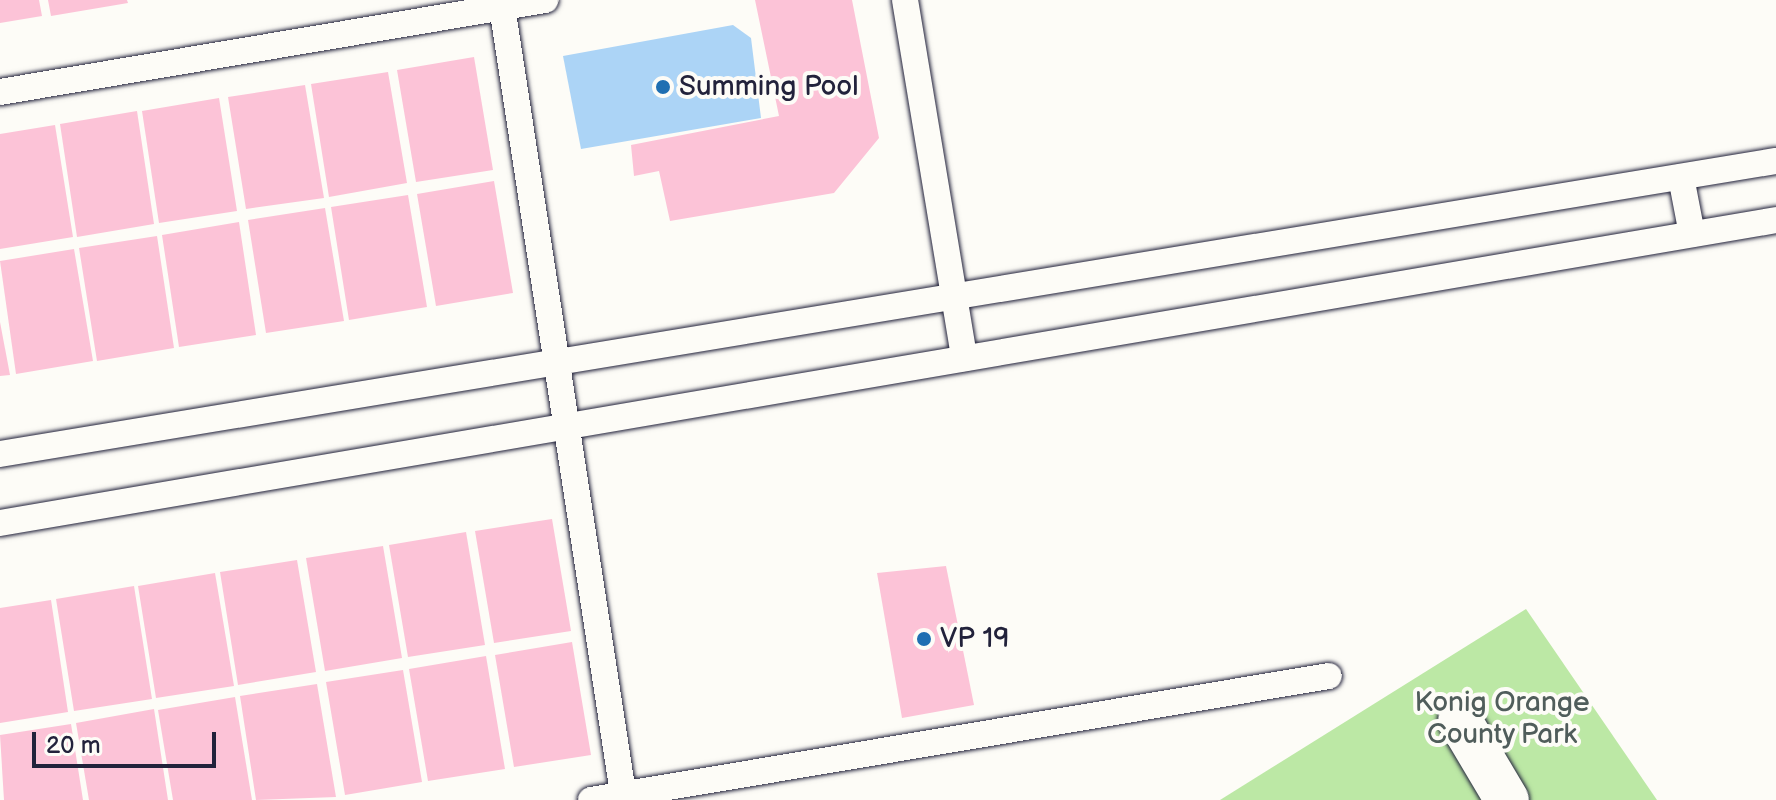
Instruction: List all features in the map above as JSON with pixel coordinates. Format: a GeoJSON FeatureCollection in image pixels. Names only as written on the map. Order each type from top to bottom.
{"type":"FeatureCollection","features":[{"type":"Feature","properties":{"kind":"street"},"geometry":{"type":"LineString","coordinates":[[1460,721],[1507,800]]}},
{"type":"Feature","properties":{"kind":"lane"},"geometry":{"type":"LineString","coordinates":[[0,92],[501,4],[545,0]]}},
{"type":"Feature","properties":{"kind":"lane"},"geometry":{"type":"LineString","coordinates":[[905,0],[964,358]]}},
{"type":"Feature","properties":{"kind":"lane"},"geometry":{"type":"LineString","coordinates":[[501,4],[624,797]]}},
{"type":"Feature","properties":{"kind":"lane"},"geometry":{"type":"LineString","coordinates":[[0,454],[952,294],[1776,161]]}},
{"type":"Feature","properties":{"kind":"lane"},"geometry":{"type":"LineString","coordinates":[[1681,177],[1692,234]]}},
{"type":"Feature","properties":{"kind":"lane"},"geometry":{"type":"LineString","coordinates":[[0,523],[1776,220]]}},
{"type":"Feature","properties":{"kind":"lane"},"geometry":{"type":"LineString","coordinates":[[591,800],[624,797],[1329,676]]}},
{"type":"Feature","properties":{"kind":"green space","name":"Konig Orange County Park"},"geometry":{"type":"Polygon","coordinates":[[[1526,609],[1657,800],[1220,800],[1526,609]]]}},
{"type":"Feature","properties":{"kind":"water","name":"Summing Pool"},"geometry":{"type":"Polygon","coordinates":[[[733,25],[751,38],[761,118],[581,149],[563,56],[733,25]]]}},
{"type":"Feature","properties":{"kind":"building"},"geometry":{"type":"Polygon","coordinates":[[[0,0],[39,0],[42,16],[0,23],[0,0]]]}},
{"type":"Feature","properties":{"kind":"building"},"geometry":{"type":"Polygon","coordinates":[[[48,0],[127,0],[128,3],[51,16],[48,0]]]}},
{"type":"Feature","properties":{"kind":"building"},"geometry":{"type":"Polygon","coordinates":[[[755,0],[852,0],[879,138],[834,193],[670,221],[659,171],[634,176],[631,145],[779,116],[755,0]]]}},
{"type":"Feature","properties":{"kind":"building"},"geometry":{"type":"Polygon","coordinates":[[[474,57],[493,170],[416,182],[397,70],[474,57]]]}},
{"type":"Feature","properties":{"kind":"building"},"geometry":{"type":"Polygon","coordinates":[[[388,72],[407,183],[329,197],[311,84],[388,72]]]}},
{"type":"Feature","properties":{"kind":"building"},"geometry":{"type":"Polygon","coordinates":[[[305,85],[324,198],[246,209],[228,97],[305,85]]]}},
{"type":"Feature","properties":{"kind":"building"},"geometry":{"type":"Polygon","coordinates":[[[219,98],[237,211],[159,223],[142,111],[219,98]]]}},
{"type":"Feature","properties":{"kind":"building"},"geometry":{"type":"Polygon","coordinates":[[[137,111],[154,224],[77,237],[60,124],[137,111]]]}},
{"type":"Feature","properties":{"kind":"building"},"geometry":{"type":"Polygon","coordinates":[[[55,125],[73,237],[0,249],[0,134],[55,125]]]}},
{"type":"Feature","properties":{"kind":"building"},"geometry":{"type":"Polygon","coordinates":[[[494,181],[513,293],[436,306],[417,194],[494,181]]]}},
{"type":"Feature","properties":{"kind":"building"},"geometry":{"type":"Polygon","coordinates":[[[408,195],[427,307],[349,320],[331,207],[408,195]]]}},
{"type":"Feature","properties":{"kind":"building"},"geometry":{"type":"Polygon","coordinates":[[[325,208],[344,321],[266,333],[248,220],[325,208]]]}},
{"type":"Feature","properties":{"kind":"building"},"geometry":{"type":"Polygon","coordinates":[[[239,222],[256,335],[179,347],[162,235],[239,222]]]}},
{"type":"Feature","properties":{"kind":"building"},"geometry":{"type":"Polygon","coordinates":[[[157,236],[174,348],[97,361],[79,248],[157,236]]]}},
{"type":"Feature","properties":{"kind":"building"},"geometry":{"type":"Polygon","coordinates":[[[74,249],[93,361],[16,374],[0,261],[74,249]]]}},
{"type":"Feature","properties":{"kind":"building"},"geometry":{"type":"Polygon","coordinates":[[[0,322],[10,375],[0,376],[0,322]]]}},
{"type":"Feature","properties":{"kind":"building"},"geometry":{"type":"Polygon","coordinates":[[[552,519],[571,631],[494,643],[475,531],[552,519]]]}},
{"type":"Feature","properties":{"kind":"building"},"geometry":{"type":"Polygon","coordinates":[[[466,532],[485,645],[408,657],[389,545],[466,532]]]}},
{"type":"Feature","properties":{"kind":"building"},"geometry":{"type":"Polygon","coordinates":[[[383,546],[402,658],[325,671],[306,558],[383,546]]]}},
{"type":"Feature","properties":{"kind":"building"},"geometry":{"type":"Polygon","coordinates":[[[297,560],[316,672],[238,685],[220,572],[297,560]]]}},
{"type":"Feature","properties":{"kind":"building","name":"VP 19"},"geometry":{"type":"Polygon","coordinates":[[[946,566],[974,705],[902,718],[877,573],[946,566]]]}},
{"type":"Feature","properties":{"kind":"building"},"geometry":{"type":"Polygon","coordinates":[[[215,573],[234,686],[156,698],[138,586],[215,573]]]}},
{"type":"Feature","properties":{"kind":"building"},"geometry":{"type":"Polygon","coordinates":[[[134,586],[152,699],[74,711],[56,599],[134,586]]]}},
{"type":"Feature","properties":{"kind":"building"},"geometry":{"type":"Polygon","coordinates":[[[51,600],[68,712],[0,723],[0,608],[51,600]]]}},
{"type":"Feature","properties":{"kind":"building"},"geometry":{"type":"Polygon","coordinates":[[[572,642],[591,755],[514,767],[495,655],[572,642]]]}},
{"type":"Feature","properties":{"kind":"building"},"geometry":{"type":"Polygon","coordinates":[[[486,656],[505,769],[428,781],[409,669],[486,656]]]}},
{"type":"Feature","properties":{"kind":"building"},"geometry":{"type":"Polygon","coordinates":[[[403,670],[422,782],[345,795],[326,682],[403,670]]]}},
{"type":"Feature","properties":{"kind":"building"},"geometry":{"type":"Polygon","coordinates":[[[317,684],[336,797],[256,800],[240,696],[317,684]]]}},
{"type":"Feature","properties":{"kind":"building"},"geometry":{"type":"Polygon","coordinates":[[[235,697],[252,800],[173,800],[158,710],[235,697]]]}},
{"type":"Feature","properties":{"kind":"building"},"geometry":{"type":"Polygon","coordinates":[[[154,709],[168,800],[89,800],[76,723],[154,709]]]}},
{"type":"Feature","properties":{"kind":"building"},"geometry":{"type":"Polygon","coordinates":[[[71,724],[83,800],[4,800],[0,735],[71,724]]]}},
{"type":"Feature","properties":{"kind":"place","name":"Summing Pool"},"geometry":{"type":"Point","coordinates":[663,87]}},
{"type":"Feature","properties":{"kind":"place","name":"VP 19"},"geometry":{"type":"Point","coordinates":[924,639]}}]}
